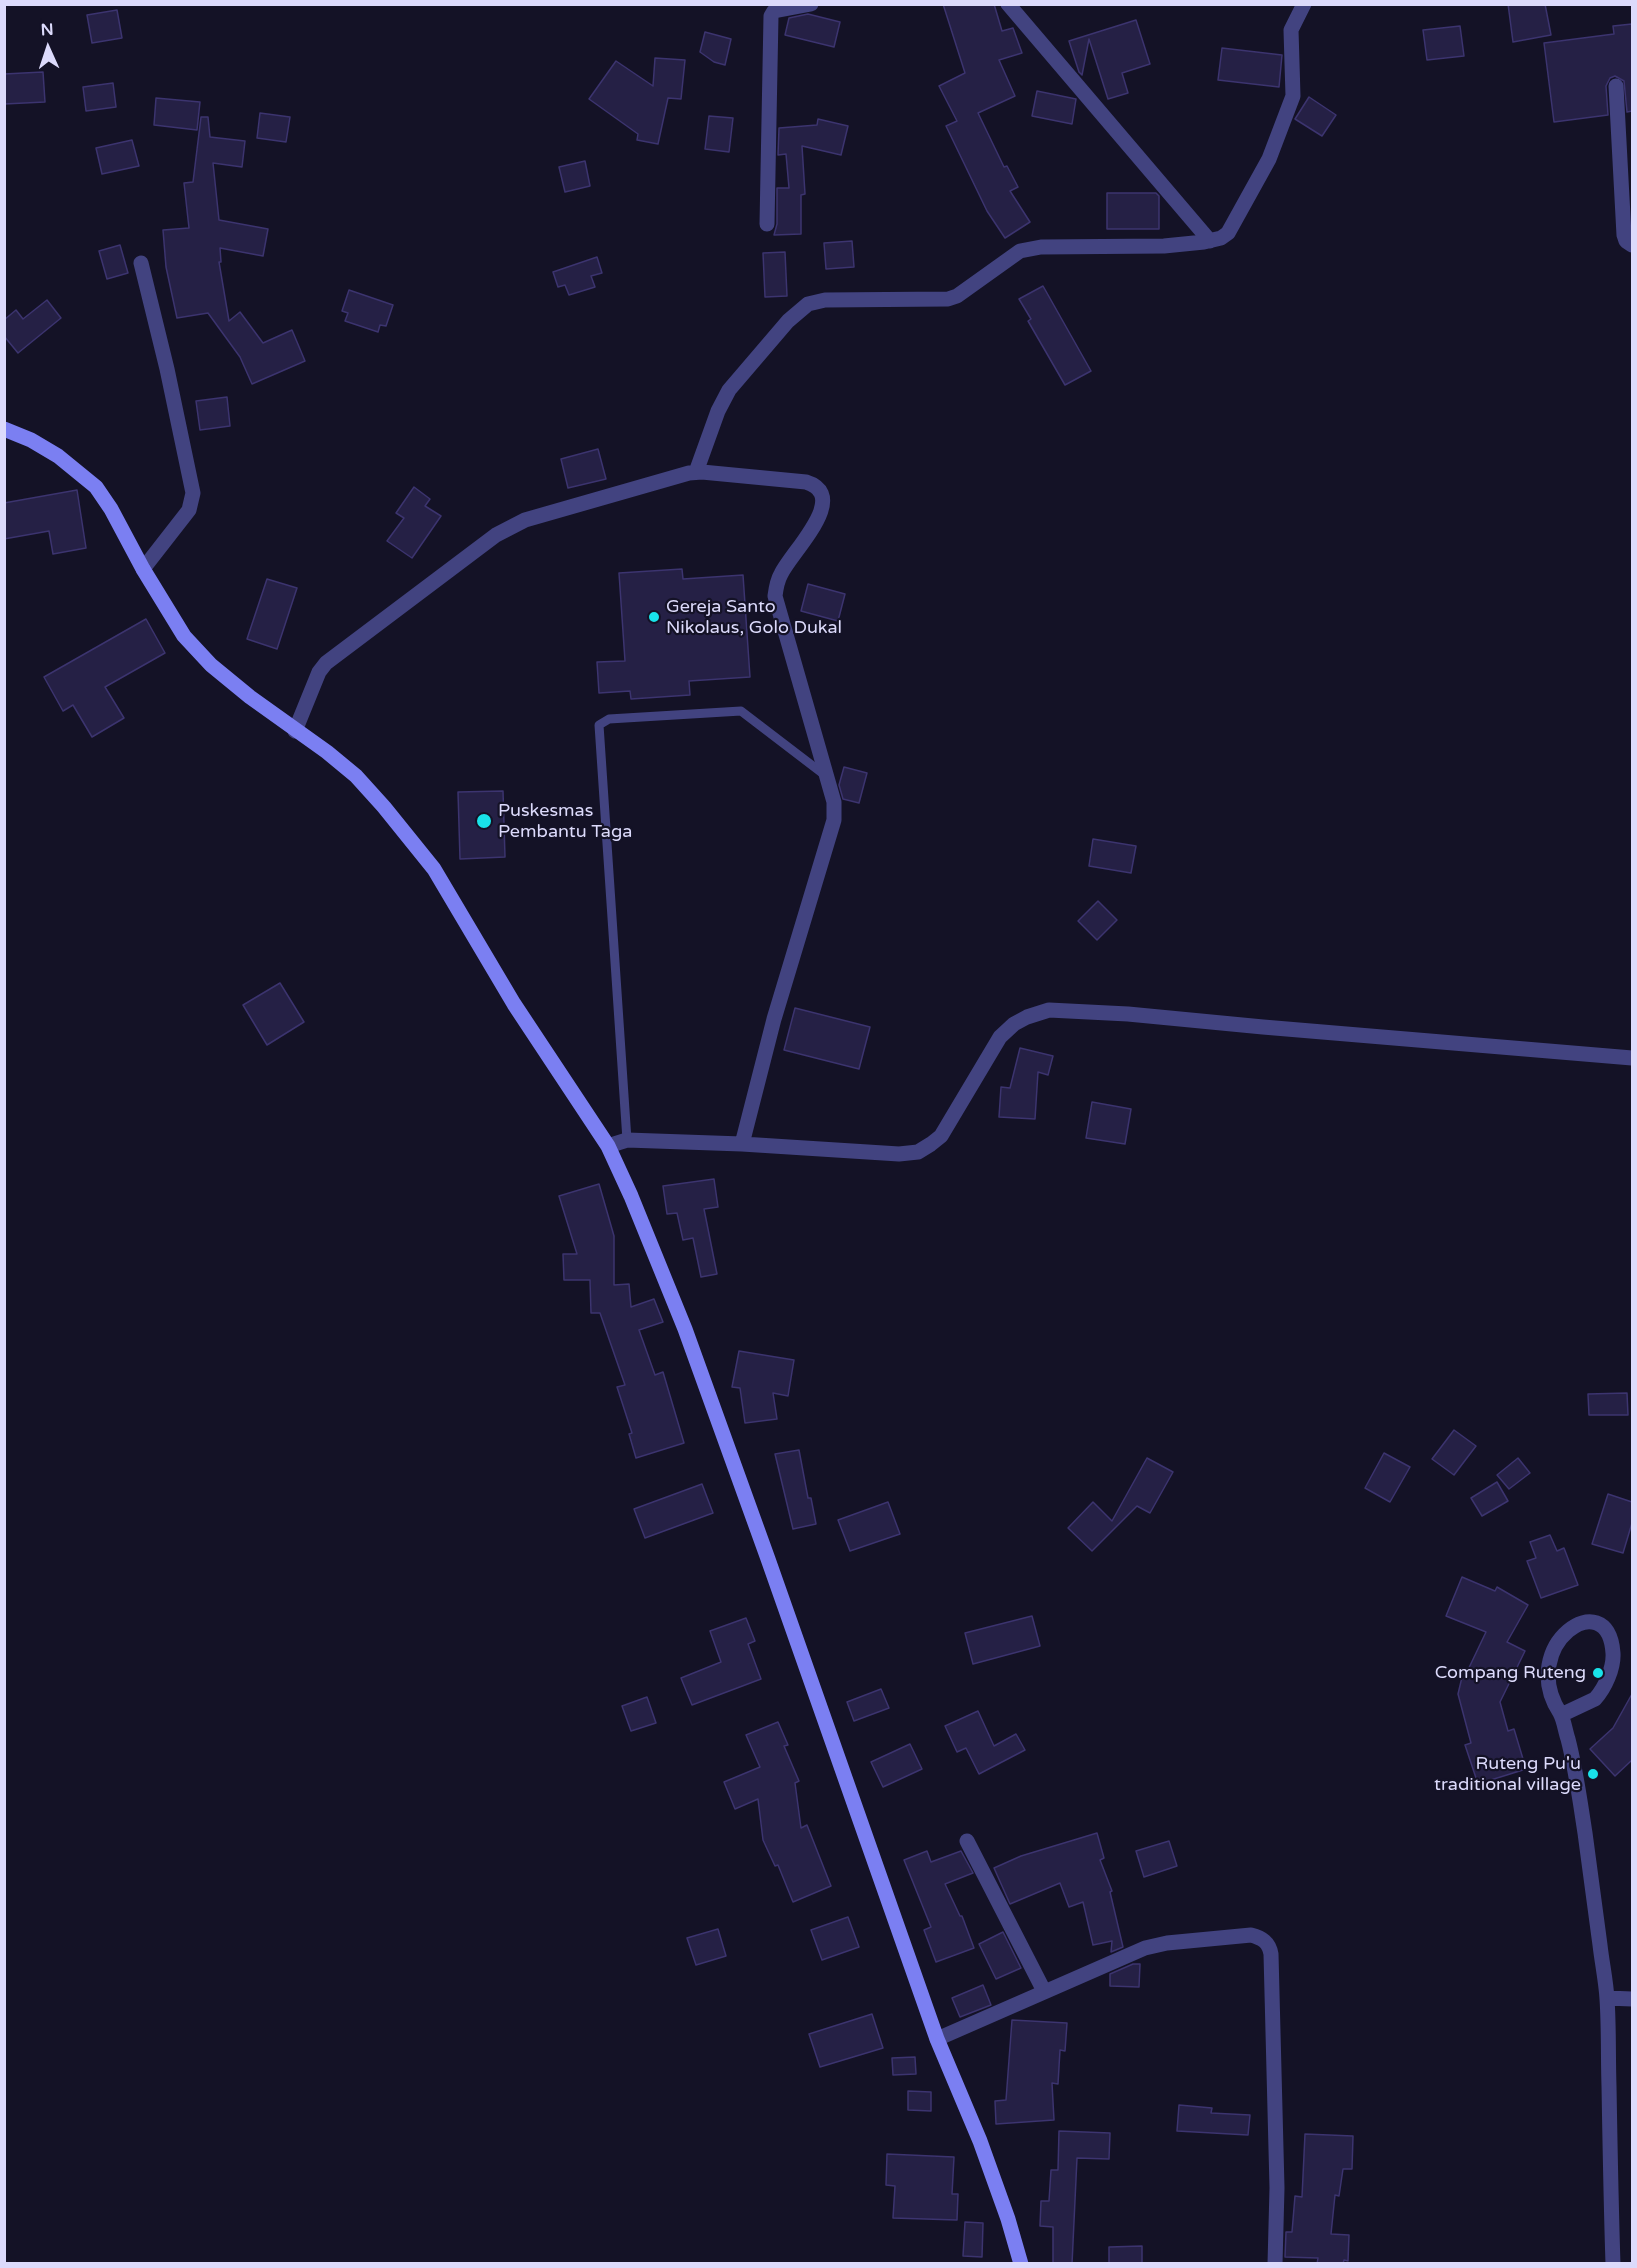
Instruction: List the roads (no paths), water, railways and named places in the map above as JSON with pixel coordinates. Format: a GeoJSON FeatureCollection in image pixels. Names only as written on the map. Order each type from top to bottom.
{"type":"FeatureCollection","features":[{"type":"Feature","properties":{"kind":"street"},"geometry":{"type":"LineString","coordinates":[[767,224],[771,16],[774,11],[811,4]]}},
{"type":"Feature","properties":{"kind":"street"},"geometry":{"type":"LineString","coordinates":[[1008,4],[1210,241]]}},
{"type":"Feature","properties":{"kind":"street"},"geometry":{"type":"LineString","coordinates":[[696,472],[718,411],[729,390],[788,321],[808,304],[825,300],[948,299],[957,296],[1015,254],[1041,247],[1164,246],[1221,238],[1232,228],[1269,159],[1293,96],[1291,30],[1304,4]]}},
{"type":"Feature","properties":{"kind":"street"},"geometry":{"type":"LineString","coordinates":[[1616,86],[1624,235],[1626,242],[1632,245]]}},
{"type":"Feature","properties":{"kind":"street"},"geometry":{"type":"LineString","coordinates":[[141,262],[167,369],[193,493],[189,510],[143,569]]}},
{"type":"Feature","properties":{"kind":"street"},"geometry":{"type":"LineString","coordinates":[[4,429],[31,440],[58,456],[96,487],[184,636],[211,665],[250,697],[357,776],[434,870],[514,1004],[608,1146],[632,1196],[689,1340],[937,2039],[984,2152],[1021,2264]]}},
{"type":"Feature","properties":{"kind":"street"},"geometry":{"type":"LineString","coordinates":[[296,731],[319,672],[326,663],[496,535],[525,520],[696,472],[814,484],[824,497],[820,515],[782,572],[775,596],[834,802],[832,828],[774,1019],[742,1144]]}},
{"type":"Feature","properties":{"kind":"street"},"geometry":{"type":"LineString","coordinates":[[608,1146],[627,1140],[742,1144],[899,1154],[918,1152],[941,1136],[1000,1037],[1014,1024],[1049,1010],[1128,1014],[1263,1028],[1632,1058]]}},
{"type":"Feature","properties":{"kind":"street"},"geometry":{"type":"LineString","coordinates":[[1561,1715],[1595,1699],[1612,1668],[1613,1651],[1609,1634],[1604,1627],[1595,1622],[1576,1625],[1564,1633],[1553,1650],[1549,1664],[1549,1695],[1561,1715],[1576,1773],[1607,1998],[1613,2264]]}},
{"type":"Feature","properties":{"kind":"street"},"geometry":{"type":"LineString","coordinates":[[967,1841],[1044,1991]]}},
{"type":"Feature","properties":{"kind":"street"},"geometry":{"type":"LineString","coordinates":[[937,2039],[1120,1958],[1167,1943],[1251,1935],[1267,1942],[1271,1954],[1276,2187],[1275,2264]]}},
{"type":"Feature","properties":{"kind":"street"},"geometry":{"type":"LineString","coordinates":[[1607,1998],[1632,1999]]}},
{"type":"Feature","properties":{"kind":"lane"},"geometry":{"type":"LineString","coordinates":[[627,1140],[599,725],[609,719],[741,711],[826,776]]}},
{"type":"Feature","properties":{"kind":"place","name":"Gereja Santo Nikolaus, Golo Dukal"},"geometry":{"type":"Point","coordinates":[654,617]}},
{"type":"Feature","properties":{"kind":"place","name":"Puskesmas Pembantu Taga"},"geometry":{"type":"Point","coordinates":[484,821]}},
{"type":"Feature","properties":{"kind":"place","name":"Compang Ruteng"},"geometry":{"type":"Point","coordinates":[1598,1673]}},
{"type":"Feature","properties":{"kind":"place","name":"Ruteng Pu'u traditional village"},"geometry":{"type":"Point","coordinates":[1593,1774]}}]}
